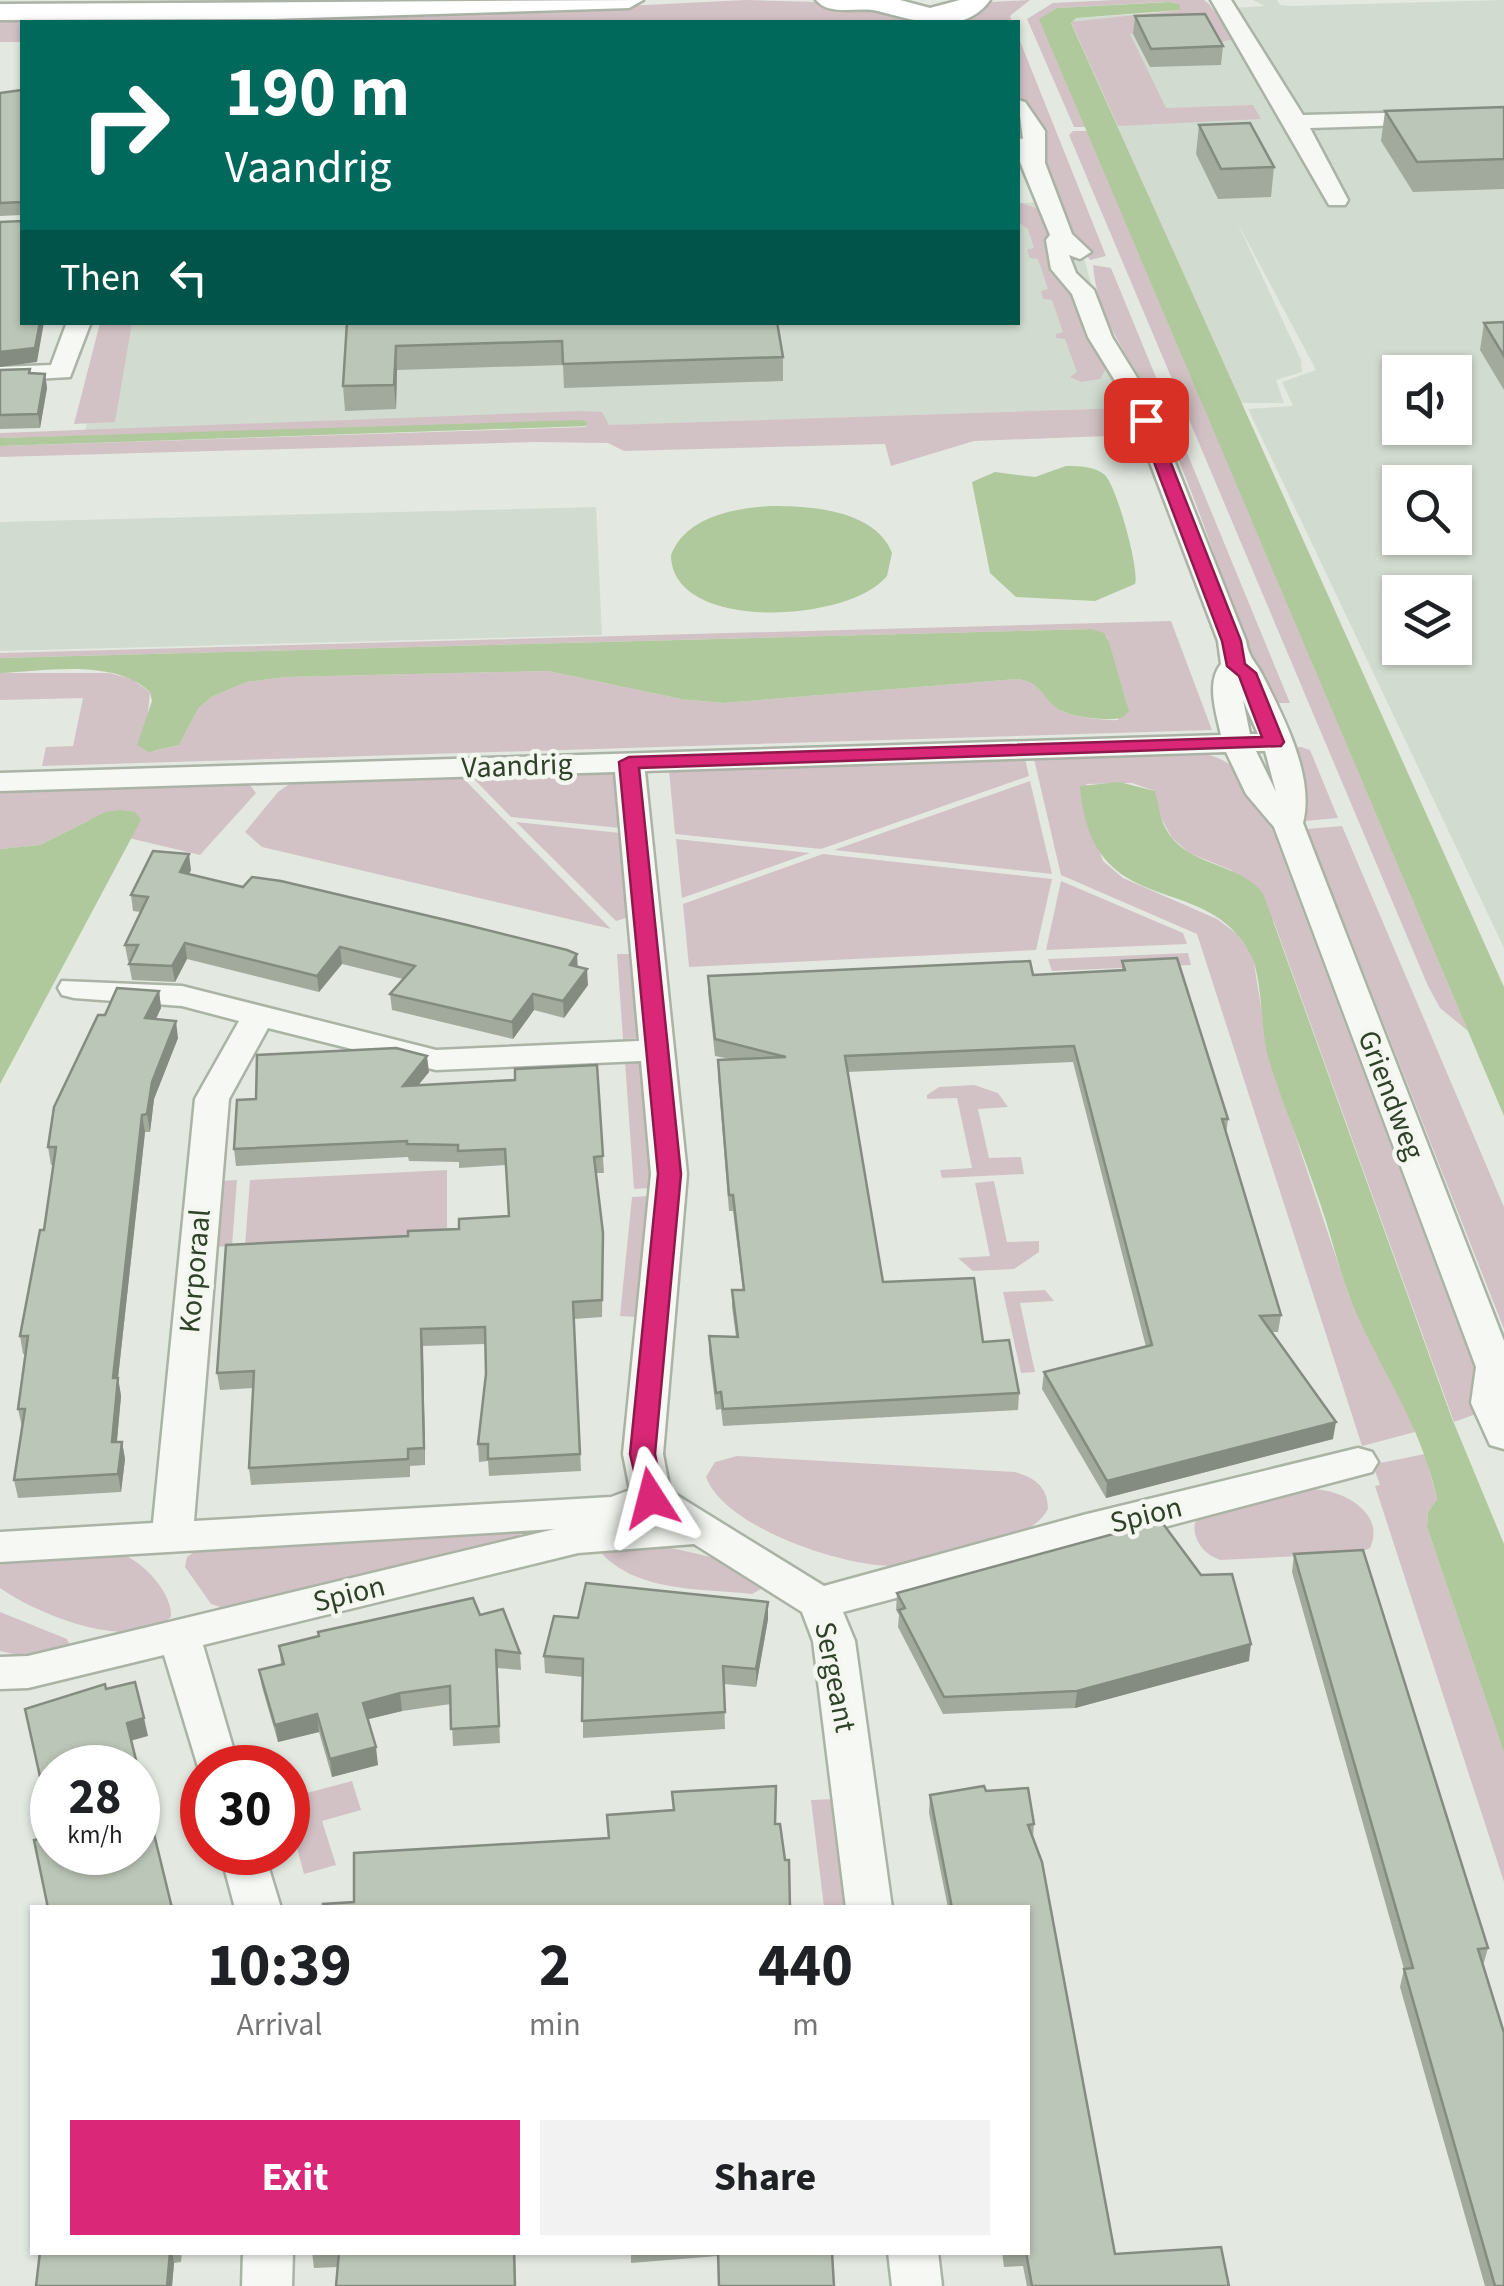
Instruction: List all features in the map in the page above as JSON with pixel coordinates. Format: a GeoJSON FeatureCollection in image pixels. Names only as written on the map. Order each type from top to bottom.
{"type":"FeatureCollection","features":[{"type":"Feature","properties":{"kind":"main road"},"geometry":{"type":"LineString","coordinates":[[0,12],[272,12],[630,0]]}},
{"type":"Feature","properties":{"kind":"main road"},"geometry":{"type":"LineString","coordinates":[[830,0],[883,2],[900,12],[961,10]]}},
{"type":"Feature","properties":{"kind":"street"},"geometry":{"type":"LineString","coordinates":[[1221,0],[1296,122],[1337,200]]}},
{"type":"Feature","properties":{"kind":"street","name":"Griendweg"},"geometry":{"type":"LineString","coordinates":[[1020,109],[1034,131],[1034,163],[1062,237],[1056,240],[1060,264],[1072,285],[1082,290],[1100,337],[1137,397],[1232,641],[1236,666],[1247,673],[1290,785],[1294,811],[1288,823]]}},
{"type":"Feature","properties":{"kind":"street"},"geometry":{"type":"LineString","coordinates":[[1296,122],[1504,116]]}},
{"type":"Feature","properties":{"kind":"street","name":"Griendweg"},"geometry":{"type":"LineString","coordinates":[[1020,146],[1034,163]]}},
{"type":"Feature","properties":{"kind":"street"},"geometry":{"type":"LineString","coordinates":[[1020,196],[1046,196]]}},
{"type":"Feature","properties":{"kind":"street"},"geometry":{"type":"LineString","coordinates":[[0,374],[61,372],[78,325]]}},
{"type":"Feature","properties":{"kind":"street","name":"Griendweg"},"geometry":{"type":"LineString","coordinates":[[1236,666],[1228,672],[1228,697],[1242,743],[1259,790],[1273,812],[1288,823],[1500,1371],[1490,1403],[1504,1435]]}},
{"type":"Feature","properties":{"kind":"street","name":"Vaandrig"},"geometry":{"type":"LineString","coordinates":[[0,782],[1274,742]]}},
{"type":"Feature","properties":{"kind":"street"},"geometry":{"type":"LineString","coordinates":[[629,762],[669,1174],[642,1454],[651,1498]]}},
{"type":"Feature","properties":{"kind":"street"},"geometry":{"type":"LineString","coordinates":[[74,988],[182,996],[436,1060],[657,1050]]}},
{"type":"Feature","properties":{"kind":"street","name":"Korporaal"},"geometry":{"type":"LineString","coordinates":[[172,1539],[212,1098],[242,1040],[260,1016]]}},
{"type":"Feature","properties":{"kind":"street","name":"Spion"},"geometry":{"type":"LineString","coordinates":[[819,1603],[1082,1530],[1358,1462]]}},
{"type":"Feature","properties":{"kind":"street","name":"Spion"},"geometry":{"type":"LineString","coordinates":[[0,1547],[612,1511],[651,1498]]}},
{"type":"Feature","properties":{"kind":"street","name":"Sergeant"},"geometry":{"type":"LineString","coordinates":[[651,1498],[819,1603],[834,1641],[869,1905]]}},
{"type":"Feature","properties":{"kind":"street","name":"Spion"},"geometry":{"type":"LineString","coordinates":[[0,1672],[28,1672],[578,1538],[700,1529]]}},
{"type":"Feature","properties":{"kind":"street"},"geometry":{"type":"LineString","coordinates":[[179,1635],[211,1745]]}},
{"type":"Feature","properties":{"kind":"street"},"geometry":{"type":"LineString","coordinates":[[249,1875],[257,1905]]}},
{"type":"Feature","properties":{"kind":"street"},"geometry":{"type":"LineString","coordinates":[[267,2286],[268,2255]]}},
{"type":"Feature","properties":{"kind":"street"},"geometry":{"type":"LineString","coordinates":[[913,2255],[917,2286]]}},
{"type":"Feature","properties":{"kind":"shaded area"},"geometry":{"type":"Polygon","coordinates":[[[746,0],[850,3],[921,20],[229,20],[231,16],[439,15],[746,0]]]}},
{"type":"Feature","properties":{"kind":"shaded area"},"geometry":{"type":"Polygon","coordinates":[[[1030,0],[1010,16],[1011,20],[970,20],[969,16],[991,2],[1030,0]]]}},
{"type":"Feature","properties":{"kind":"shaded area"},"geometry":{"type":"Polygon","coordinates":[[[1204,0],[1209,4],[1234,39],[1220,42],[1213,30],[1130,34],[1166,108],[1253,105],[1261,119],[1118,126],[1071,22],[1181,10],[1175,3],[1164,2],[1057,8],[1040,19],[1085,127],[1074,127],[1027,19],[1053,3],[1204,0]]]}},
{"type":"Feature","properties":{"kind":"shaded area"},"geometry":{"type":"Polygon","coordinates":[[[1253,0],[1277,0],[1280,5],[1289,6],[1504,0],[1504,948],[1248,409],[1293,406],[1282,382],[1316,370],[1237,222],[1301,360],[1302,372],[1276,380],[1284,403],[1241,403],[1071,22],[1076,18],[1265,6],[1253,0]]]}},
{"type":"Feature","properties":{"kind":"shaded area"},"geometry":{"type":"Polygon","coordinates":[[[1179,4],[1181,10],[1076,18],[1071,23],[1504,987],[1504,1116],[1039,19],[1057,8],[1179,4]]]}},
{"type":"Feature","properties":{"kind":"shaded area"},"geometry":{"type":"Polygon","coordinates":[[[216,16],[216,20],[20,20],[20,42],[0,42],[0,18],[216,16]]]}},
{"type":"Feature","properties":{"kind":"shaded area"},"geometry":{"type":"Polygon","coordinates":[[[1020,41],[1106,256],[1090,260],[1075,237],[1020,96],[1020,41]]]}},
{"type":"Feature","properties":{"kind":"shaded area"},"geometry":{"type":"Polygon","coordinates":[[[1073,131],[1087,131],[1468,1031],[1440,1008],[1428,986],[1069,135],[1073,131]]]}},
{"type":"Feature","properties":{"kind":"shaded area"},"geometry":{"type":"Polygon","coordinates":[[[1069,201],[1124,408],[82,443],[112,325],[1020,325],[1020,203],[1069,201]]]}},
{"type":"Feature","properties":{"kind":"shaded area"},"geometry":{"type":"Polygon","coordinates":[[[1020,203],[1039,209],[1089,339],[1106,369],[1100,379],[1081,382],[1070,377],[1077,372],[1065,339],[1056,338],[1056,334],[1063,332],[1052,300],[1043,299],[1041,291],[1048,289],[1038,259],[1030,258],[1027,250],[1034,248],[1028,229],[1020,223],[1020,203]]]}},
{"type":"Feature","properties":{"kind":"shaded area"},"geometry":{"type":"Polygon","coordinates":[[[1093,265],[1111,268],[1290,703],[1268,703],[1183,470],[1150,397],[1107,318],[1093,265]]]}},
{"type":"Feature","properties":{"kind":"shaded area"},"geometry":{"type":"Polygon","coordinates":[[[99,325],[132,325],[115,422],[74,424],[99,325]]]}},
{"type":"Feature","properties":{"kind":"shaded area"},"geometry":{"type":"Polygon","coordinates":[[[1124,408],[1134,435],[974,441],[891,466],[885,444],[624,451],[608,443],[535,442],[0,457],[0,446],[586,427],[587,422],[0,438],[0,433],[583,411],[602,412],[609,425],[1124,408]]]}},
{"type":"Feature","properties":{"kind":"shaded area"},"geometry":{"type":"Polygon","coordinates":[[[587,422],[586,426],[0,446],[0,438],[587,422]]]}},
{"type":"Feature","properties":{"kind":"shaded area"},"geometry":{"type":"Polygon","coordinates":[[[1066,466],[1096,470],[1110,482],[1131,546],[1135,584],[1095,601],[1016,597],[990,573],[972,482],[995,472],[1035,477],[1066,466]]]}},
{"type":"Feature","properties":{"kind":"shaded area"},"geometry":{"type":"Polygon","coordinates":[[[772,506],[841,513],[872,528],[892,553],[887,576],[867,592],[837,604],[802,611],[765,612],[729,608],[699,598],[679,580],[671,555],[688,531],[728,512],[772,506]]]}},
{"type":"Feature","properties":{"kind":"shaded area"},"geometry":{"type":"Polygon","coordinates":[[[596,507],[602,635],[0,651],[0,522],[596,507]]]}},
{"type":"Feature","properties":{"kind":"shaded area"},"geometry":{"type":"Polygon","coordinates":[[[1171,621],[1212,730],[42,766],[46,747],[73,746],[83,698],[0,700],[0,673],[109,673],[132,679],[150,692],[147,722],[154,751],[179,745],[198,709],[211,697],[247,682],[286,677],[548,671],[681,699],[723,703],[1017,679],[1032,684],[1067,713],[1118,720],[1127,704],[1107,637],[1092,629],[0,658],[0,653],[1171,621]]]}},
{"type":"Feature","properties":{"kind":"shaded area"},"geometry":{"type":"Polygon","coordinates":[[[1092,629],[1104,633],[1109,642],[1129,711],[1122,718],[1066,713],[1037,687],[1017,679],[723,703],[681,699],[548,671],[286,677],[247,682],[211,697],[198,709],[179,745],[149,752],[137,745],[152,701],[150,692],[135,681],[118,674],[78,669],[0,673],[0,658],[1092,629]]]}},
{"type":"Feature","properties":{"kind":"shaded area"},"geometry":{"type":"Polygon","coordinates":[[[1284,748],[1310,750],[1338,818],[1304,821],[1301,793],[1284,748]]]}},
{"type":"Feature","properties":{"kind":"shaded area"},"geometry":{"type":"Polygon","coordinates":[[[1205,754],[1237,771],[1269,821],[1476,1374],[1476,1414],[1454,1422],[1274,922],[1231,870],[1189,853],[1172,838],[1160,816],[1155,791],[1132,783],[1087,784],[1082,801],[1103,861],[1123,878],[1217,919],[1237,934],[1253,957],[1269,1057],[1349,1296],[1415,1432],[1362,1446],[1197,934],[1061,875],[1034,759],[1205,754]]]}},
{"type":"Feature","properties":{"kind":"shaded area"},"geometry":{"type":"Polygon","coordinates":[[[1025,759],[1029,776],[821,849],[675,834],[669,771],[1025,759]]]}},
{"type":"Feature","properties":{"kind":"shaded area"},"geometry":{"type":"Polygon","coordinates":[[[615,770],[620,828],[511,817],[470,775],[615,770]]]}},
{"type":"Feature","properties":{"kind":"shaded area"},"geometry":{"type":"Polygon","coordinates":[[[461,776],[611,929],[262,847],[245,832],[278,792],[295,780],[461,776]]]}},
{"type":"Feature","properties":{"kind":"shaded area"},"geometry":{"type":"Polygon","coordinates":[[[247,781],[256,793],[200,855],[129,838],[141,820],[89,820],[40,845],[0,849],[0,790],[247,781]]]}},
{"type":"Feature","properties":{"kind":"shaded area"},"geometry":{"type":"Polygon","coordinates":[[[1030,781],[1052,874],[834,850],[1030,781]]]}},
{"type":"Feature","properties":{"kind":"shaded area"},"geometry":{"type":"Polygon","coordinates":[[[1119,782],[1155,791],[1164,824],[1175,841],[1199,858],[1240,875],[1263,893],[1451,1416],[1504,1544],[1504,1753],[1427,1527],[1428,1512],[1437,1499],[1430,1471],[1410,1420],[1350,1298],[1269,1060],[1255,965],[1231,928],[1207,911],[1127,878],[1105,859],[1089,830],[1080,786],[1119,782]]]}},
{"type":"Feature","properties":{"kind":"shaded area"},"geometry":{"type":"Polygon","coordinates":[[[105,812],[135,812],[141,820],[0,1084],[0,849],[40,845],[105,812]]]}},
{"type":"Feature","properties":{"kind":"shaded area"},"geometry":{"type":"Polygon","coordinates":[[[516,822],[620,833],[629,917],[616,921],[516,822]]]}},
{"type":"Feature","properties":{"kind":"shaded area"},"geometry":{"type":"Polygon","coordinates":[[[1342,826],[1504,1207],[1504,1329],[1307,829],[1342,826]]]}},
{"type":"Feature","properties":{"kind":"shaded area"},"geometry":{"type":"Polygon","coordinates":[[[676,839],[810,853],[682,898],[676,839]]]}},
{"type":"Feature","properties":{"kind":"shaded area"},"geometry":{"type":"Polygon","coordinates":[[[823,854],[1052,879],[1036,950],[689,967],[683,904],[823,854]]]}},
{"type":"Feature","properties":{"kind":"shaded area"},"geometry":{"type":"Polygon","coordinates":[[[1061,881],[1183,933],[1187,944],[1046,950],[1061,881]]]}},
{"type":"Feature","properties":{"kind":"shaded area"},"geometry":{"type":"Polygon","coordinates":[[[1188,953],[1191,965],[1052,971],[1048,959],[1188,953]]]}},
{"type":"Feature","properties":{"kind":"shaded area"},"geometry":{"type":"Polygon","coordinates":[[[617,954],[632,954],[640,1038],[623,1039],[617,954]]]}},
{"type":"Feature","properties":{"kind":"shaded area"},"geometry":{"type":"Polygon","coordinates":[[[642,1061],[651,1188],[634,1189],[625,1062],[642,1061]]]}},
{"type":"Feature","properties":{"kind":"shaded area"},"geometry":{"type":"Polygon","coordinates":[[[974,1085],[998,1093],[1008,1107],[978,1109],[989,1158],[1021,1157],[1024,1174],[942,1178],[940,1170],[972,1168],[957,1098],[927,1099],[927,1095],[939,1087],[974,1085]]]}},
{"type":"Feature","properties":{"kind":"shaded area"},"geometry":{"type":"Polygon","coordinates":[[[447,1170],[447,1235],[245,1246],[250,1180],[447,1170]]]}},
{"type":"Feature","properties":{"kind":"shaded area"},"geometry":{"type":"Polygon","coordinates":[[[237,1180],[232,1246],[215,1247],[220,1181],[237,1180]]]}},
{"type":"Feature","properties":{"kind":"shaded area"},"geometry":{"type":"Polygon","coordinates":[[[994,1181],[1007,1242],[1039,1241],[1039,1252],[1014,1269],[973,1271],[958,1258],[990,1256],[975,1183],[994,1181]]]}},
{"type":"Feature","properties":{"kind":"shaded area"},"geometry":{"type":"Polygon","coordinates":[[[650,1196],[638,1317],[620,1316],[632,1197],[650,1196]]]}},
{"type":"Feature","properties":{"kind":"shaded area"},"geometry":{"type":"Polygon","coordinates":[[[1045,1290],[1054,1301],[1020,1303],[1035,1372],[1021,1373],[1003,1292],[1045,1290]]]}},
{"type":"Feature","properties":{"kind":"shaded area"},"geometry":{"type":"Polygon","coordinates":[[[1425,1454],[1437,1499],[1428,1512],[1427,1527],[1504,1753],[1504,1882],[1375,1486],[1380,1485],[1375,1471],[1380,1463],[1425,1454]]]}},
{"type":"Feature","properties":{"kind":"shaded area"},"geometry":{"type":"Polygon","coordinates":[[[737,1456],[1015,1472],[1039,1485],[1046,1495],[1048,1509],[1026,1530],[996,1543],[915,1564],[872,1565],[788,1541],[736,1513],[717,1496],[706,1477],[715,1462],[737,1456]]]}},
{"type":"Feature","properties":{"kind":"shaded area"},"geometry":{"type":"Polygon","coordinates":[[[1310,1489],[1334,1493],[1357,1504],[1372,1523],[1370,1548],[1359,1553],[1220,1560],[1197,1540],[1195,1522],[1203,1516],[1310,1489]]]}},
{"type":"Feature","properties":{"kind":"shaded area"},"geometry":{"type":"Polygon","coordinates":[[[514,1530],[520,1534],[518,1539],[230,1610],[211,1604],[185,1567],[187,1557],[197,1550],[514,1530]]]}},
{"type":"Feature","properties":{"kind":"shaded area"},"geometry":{"type":"Polygon","coordinates":[[[658,1545],[711,1557],[761,1589],[752,1594],[652,1582],[616,1566],[601,1553],[604,1548],[658,1545]]]}},
{"type":"Feature","properties":{"kind":"shaded area"},"geometry":{"type":"Polygon","coordinates":[[[121,1554],[147,1571],[162,1589],[171,1617],[154,1627],[133,1632],[110,1631],[60,1618],[0,1588],[0,1565],[9,1560],[121,1554]]]}},
{"type":"Feature","properties":{"kind":"shaded area"},"geometry":{"type":"Polygon","coordinates":[[[0,1612],[67,1639],[70,1646],[27,1657],[0,1651],[0,1612]]]}},
{"type":"Feature","properties":{"kind":"shaded area"},"geometry":{"type":"Polygon","coordinates":[[[352,1781],[361,1810],[322,1821],[336,1865],[310,1872],[310,1792],[352,1781]]]}},
{"type":"Feature","properties":{"kind":"shaded area"},"geometry":{"type":"Polygon","coordinates":[[[834,1799],[847,1905],[824,1905],[811,1800],[834,1799]]]}},
{"type":"Feature","properties":{"kind":"building"},"geometry":{"type":"Polygon","coordinates":[[[1205,14],[1223,46],[1151,49],[1135,16],[1205,14]]]}},
{"type":"Feature","properties":{"kind":"building"},"geometry":{"type":"Polygon","coordinates":[[[20,90],[20,202],[0,203],[0,93],[20,90]]]}},
{"type":"Feature","properties":{"kind":"building"},"geometry":{"type":"Polygon","coordinates":[[[1504,107],[1504,159],[1417,162],[1385,111],[1504,107]]]}},
{"type":"Feature","properties":{"kind":"building"},"geometry":{"type":"Polygon","coordinates":[[[1250,123],[1274,167],[1221,169],[1199,125],[1250,123]]]}},
{"type":"Feature","properties":{"kind":"building"},"geometry":{"type":"Polygon","coordinates":[[[20,221],[20,325],[39,325],[35,348],[0,352],[0,222],[20,221]]]}},
{"type":"Feature","properties":{"kind":"building"},"geometry":{"type":"Polygon","coordinates":[[[1504,322],[1504,356],[1484,323],[1504,322]]]}},
{"type":"Feature","properties":{"kind":"building"},"geometry":{"type":"Polygon","coordinates":[[[347,325],[778,325],[783,357],[563,364],[562,341],[396,346],[394,385],[343,386],[347,325]]]}},
{"type":"Feature","properties":{"kind":"building"},"geometry":{"type":"Polygon","coordinates":[[[30,369],[29,373],[45,374],[38,414],[0,415],[0,370],[30,369]]]}},
{"type":"Feature","properties":{"kind":"building"},"geometry":{"type":"Polygon","coordinates":[[[153,851],[189,854],[180,872],[243,887],[252,877],[281,881],[467,925],[567,950],[577,954],[570,965],[587,969],[563,1001],[533,994],[512,1022],[390,994],[415,966],[340,947],[317,976],[185,943],[172,966],[129,964],[138,945],[125,945],[148,897],[131,895],[153,851]]]}},
{"type":"Feature","properties":{"kind":"building"},"geometry":{"type":"Polygon","coordinates":[[[1177,958],[1228,1119],[1222,1119],[1281,1315],[1260,1316],[1336,1422],[1107,1481],[1044,1372],[1152,1345],[1074,1046],[845,1056],[883,1282],[974,1278],[983,1342],[1009,1340],[1019,1393],[723,1409],[721,1392],[716,1393],[709,1336],[738,1337],[732,1290],[744,1290],[733,1195],[729,1195],[718,1060],[786,1057],[715,1039],[708,976],[1030,961],[1033,975],[1125,970],[1122,961],[1177,958]]]}},
{"type":"Feature","properties":{"kind":"building"},"geometry":{"type":"Polygon","coordinates":[[[117,988],[159,991],[145,1018],[176,1021],[152,1082],[147,1114],[142,1115],[113,1378],[118,1378],[112,1442],[122,1442],[118,1474],[14,1480],[25,1409],[18,1409],[28,1336],[20,1336],[40,1230],[44,1230],[56,1147],[48,1147],[54,1107],[98,1015],[105,1015],[117,988]]]}},
{"type":"Feature","properties":{"kind":"building"},"geometry":{"type":"Polygon","coordinates":[[[396,1048],[427,1056],[403,1086],[515,1080],[515,1069],[597,1065],[603,1156],[594,1157],[603,1233],[602,1300],[573,1302],[580,1454],[488,1459],[488,1444],[478,1444],[486,1374],[485,1327],[421,1329],[424,1448],[408,1449],[408,1459],[249,1468],[254,1371],[217,1373],[226,1245],[408,1236],[408,1231],[459,1229],[459,1219],[509,1216],[505,1149],[458,1151],[458,1145],[407,1141],[234,1149],[237,1100],[256,1099],[257,1055],[396,1048]]]}},
{"type":"Feature","properties":{"kind":"building"},"geometry":{"type":"Polygon","coordinates":[[[1161,1521],[1201,1575],[1232,1574],[1251,1644],[1077,1691],[944,1697],[899,1610],[905,1608],[897,1593],[1161,1521]]]}},
{"type":"Feature","properties":{"kind":"building"},"geometry":{"type":"Polygon","coordinates":[[[1363,1550],[1488,1948],[1478,1949],[1504,2033],[1504,2286],[1495,2286],[1404,1969],[1413,1968],[1294,1554],[1363,1550]]]}},
{"type":"Feature","properties":{"kind":"building"},"geometry":{"type":"Polygon","coordinates":[[[586,1583],[768,1602],[756,1669],[723,1666],[725,1712],[582,1721],[583,1659],[544,1656],[554,1616],[578,1618],[586,1583]]]}},
{"type":"Feature","properties":{"kind":"building"},"geometry":{"type":"Polygon","coordinates":[[[473,1598],[480,1615],[503,1609],[520,1653],[496,1650],[499,1726],[451,1729],[450,1686],[363,1703],[376,1747],[330,1759],[317,1714],[275,1725],[259,1670],[284,1664],[279,1646],[319,1636],[318,1632],[473,1598]]]}},
{"type":"Feature","properties":{"kind":"building"},"geometry":{"type":"Polygon","coordinates":[[[135,1682],[144,1718],[127,1723],[132,1745],[33,1745],[25,1709],[105,1684],[106,1689],[135,1682]]]}},
{"type":"Feature","properties":{"kind":"building"},"geometry":{"type":"Polygon","coordinates":[[[776,1786],[775,1824],[780,1824],[785,1860],[789,1860],[790,1905],[323,1905],[354,1902],[354,1853],[609,1838],[607,1815],[674,1810],[672,1792],[776,1786]]]}},
{"type":"Feature","properties":{"kind":"building"},"geometry":{"type":"Polygon","coordinates":[[[984,1786],[986,1791],[1028,1788],[1034,1824],[1028,1825],[1042,1862],[1115,2254],[1221,2247],[1229,2286],[1032,2286],[1027,2255],[1030,2255],[1030,1905],[951,1905],[930,1795],[984,1786]]]}},
{"type":"Feature","properties":{"kind":"building"},"geometry":{"type":"Polygon","coordinates":[[[160,1859],[171,1905],[47,1905],[41,1875],[160,1875],[160,1859]]]}},
{"type":"Feature","properties":{"kind":"building"},"geometry":{"type":"Polygon","coordinates":[[[40,2255],[170,2255],[167,2286],[36,2286],[40,2255]]]}},
{"type":"Feature","properties":{"kind":"building"},"geometry":{"type":"Polygon","coordinates":[[[339,2255],[514,2255],[515,2286],[336,2286],[339,2255]]]}},
{"type":"Feature","properties":{"kind":"building"},"geometry":{"type":"Polygon","coordinates":[[[718,2255],[832,2255],[834,2286],[719,2286],[718,2255]]]}},
{"type":"Feature","properties":{"kind":"route"},"geometry":{"type":"LineString","coordinates":[[651,1498],[642,1454],[669,1174],[629,762],[1274,742],[1247,673],[1236,666],[1232,641],[1146,420]]}}]}
